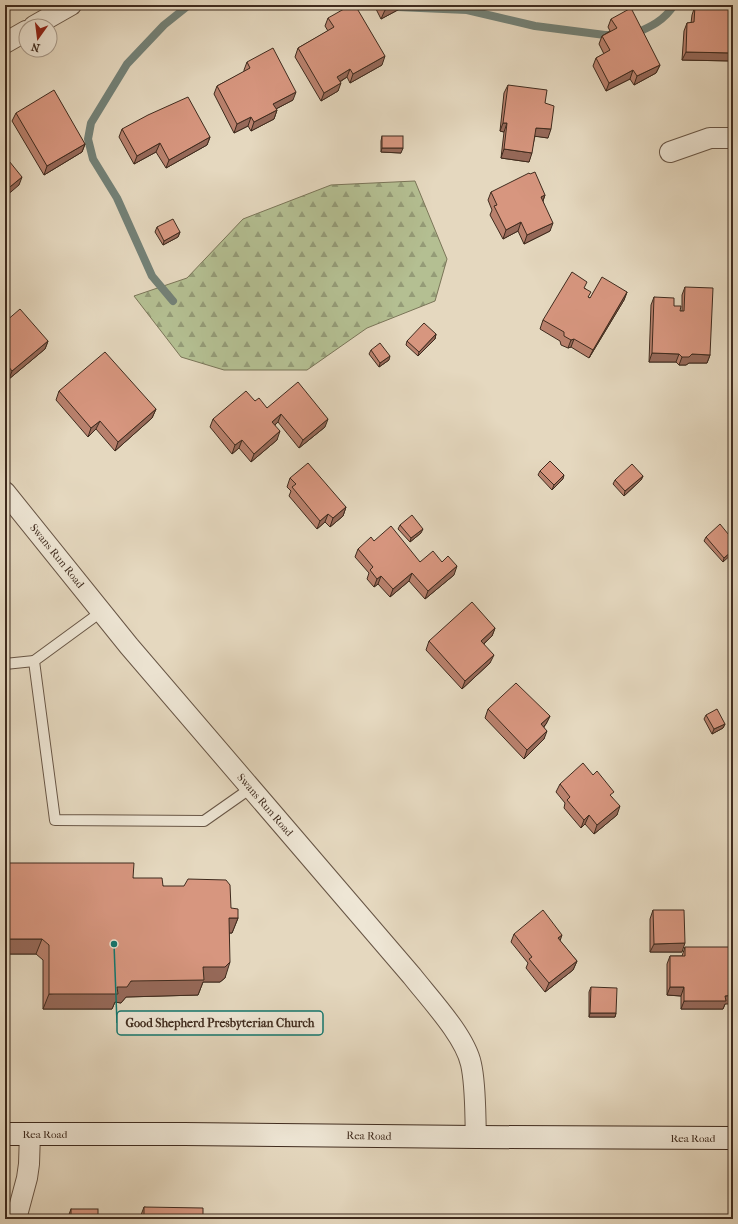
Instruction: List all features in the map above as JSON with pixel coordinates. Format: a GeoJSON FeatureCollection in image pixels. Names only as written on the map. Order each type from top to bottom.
{"type":"FeatureCollection","features":[{"type":"Feature","properties":{"kind":"main road","name":"Rea Road"},"geometry":{"type":"LineString","coordinates":[[5,1134],[733,1138]]}},
{"type":"Feature","properties":{"kind":"street"},"geometry":{"type":"LineString","coordinates":[[48,18],[71,5]]}},
{"type":"Feature","properties":{"kind":"street"},"geometry":{"type":"LineString","coordinates":[[5,43],[18,36]]}},
{"type":"Feature","properties":{"kind":"street"},"geometry":{"type":"LineString","coordinates":[[670,152],[710,138],[733,138]]}},
{"type":"Feature","properties":{"kind":"street","name":"Swans Run Road"},"geometry":{"type":"LineString","coordinates":[[5,492],[129,646],[412,976],[451,1026],[464,1047],[471,1063],[476,1137]]}},
{"type":"Feature","properties":{"kind":"street"},"geometry":{"type":"LineString","coordinates":[[16,1219],[27,1178],[30,1134]]}},
{"type":"Feature","properties":{"kind":"lane"},"geometry":{"type":"LineString","coordinates":[[5,664],[34,661],[102,612]]}},
{"type":"Feature","properties":{"kind":"lane"},"geometry":{"type":"LineString","coordinates":[[34,661],[55,820],[204,821],[251,788]]}},
{"type":"Feature","properties":{"kind":"green space"},"geometry":{"type":"Polygon","coordinates":[[[415,181],[447,259],[435,301],[367,328],[307,370],[224,370],[181,357],[134,296],[187,278],[243,219],[331,185],[415,181]]]}},
{"type":"Feature","properties":{"kind":"building"},"geometry":{"type":"Polygon","coordinates":[[[351,5],[355,5],[385,56],[353,74],[350,69],[337,77],[341,83],[324,93],[298,48],[334,27],[328,18],[351,5]]]}},
{"type":"Feature","properties":{"kind":"building"},"geometry":{"type":"Polygon","coordinates":[[[382,5],[394,5],[385,10],[382,5]]]}},
{"type":"Feature","properties":{"kind":"building"},"geometry":{"type":"Polygon","coordinates":[[[695,6],[733,7],[733,53],[686,52],[687,23],[694,22],[695,6]]]}},
{"type":"Feature","properties":{"kind":"building"},"geometry":{"type":"Polygon","coordinates":[[[631,8],[660,65],[637,76],[633,70],[609,83],[596,58],[610,50],[602,36],[617,28],[611,19],[631,8]]]}},
{"type":"Feature","properties":{"kind":"building"},"geometry":{"type":"Polygon","coordinates":[[[273,48],[296,92],[273,104],[277,110],[254,122],[251,117],[237,124],[217,86],[250,68],[247,62],[273,48]]]}},
{"type":"Feature","properties":{"kind":"building"},"geometry":{"type":"Polygon","coordinates":[[[508,85],[547,90],[545,103],[554,106],[551,129],[536,128],[532,153],[504,149],[507,123],[503,123],[508,85]]]}},
{"type":"Feature","properties":{"kind":"building"},"geometry":{"type":"Polygon","coordinates":[[[54,90],[85,144],[47,166],[16,113],[54,90]]]}},
{"type":"Feature","properties":{"kind":"building"},"geometry":{"type":"Polygon","coordinates":[[[188,97],[210,137],[169,160],[160,143],[137,156],[122,129],[148,115],[188,97]]]}},
{"type":"Feature","properties":{"kind":"building"},"geometry":{"type":"Polygon","coordinates":[[[382,136],[403,136],[403,148],[382,148],[382,136]]]}},
{"type":"Feature","properties":{"kind":"building"},"geometry":{"type":"Polygon","coordinates":[[[5,156],[22,177],[5,191],[5,156]]]}},
{"type":"Feature","properties":{"kind":"building"},"geometry":{"type":"Polygon","coordinates":[[[535,172],[545,195],[541,197],[553,223],[527,235],[521,222],[506,230],[494,206],[497,205],[491,192],[529,173],[535,172]]]}},
{"type":"Feature","properties":{"kind":"building"},"geometry":{"type":"Polygon","coordinates":[[[173,219],[180,232],[164,241],[157,227],[173,219]]]}},
{"type":"Feature","properties":{"kind":"building"},"geometry":{"type":"Polygon","coordinates":[[[572,272],[587,282],[584,288],[591,292],[588,297],[590,298],[602,277],[627,292],[593,350],[574,339],[571,340],[564,336],[564,332],[543,320],[572,272]]]}},
{"type":"Feature","properties":{"kind":"building"},"geometry":{"type":"Polygon","coordinates":[[[685,287],[713,288],[710,355],[692,354],[689,357],[682,357],[679,354],[652,353],[654,297],[674,298],[674,306],[681,306],[680,311],[684,311],[685,287]]]}},
{"type":"Feature","properties":{"kind":"building"},"geometry":{"type":"Polygon","coordinates":[[[20,309],[48,341],[12,371],[5,362],[5,322],[20,309]]]}},
{"type":"Feature","properties":{"kind":"building"},"geometry":{"type":"Polygon","coordinates":[[[424,323],[436,334],[419,352],[407,341],[424,323]]]}},
{"type":"Feature","properties":{"kind":"building"},"geometry":{"type":"Polygon","coordinates":[[[380,343],[390,356],[380,363],[371,350],[380,343]]]}},
{"type":"Feature","properties":{"kind":"building"},"geometry":{"type":"Polygon","coordinates":[[[105,352],[156,409],[118,442],[100,421],[91,428],[59,391],[105,352]]]}},
{"type":"Feature","properties":{"kind":"building"},"geometry":{"type":"Polygon","coordinates":[[[298,382],[328,419],[303,440],[281,414],[272,422],[280,431],[254,454],[242,440],[235,445],[213,419],[246,391],[255,401],[259,398],[267,408],[298,382]]]}},
{"type":"Feature","properties":{"kind":"building"},"geometry":{"type":"Polygon","coordinates":[[[550,461],[564,475],[554,485],[540,471],[550,461]]]}},
{"type":"Feature","properties":{"kind":"building"},"geometry":{"type":"Polygon","coordinates":[[[308,463],[346,507],[333,518],[328,514],[320,521],[292,487],[296,484],[290,478],[308,463]]]}},
{"type":"Feature","properties":{"kind":"building"},"geometry":{"type":"Polygon","coordinates":[[[632,464],[643,476],[625,491],[615,480],[632,464]]]}},
{"type":"Feature","properties":{"kind":"building"},"geometry":{"type":"Polygon","coordinates":[[[412,515],[423,529],[411,538],[400,525],[412,515]]]}},
{"type":"Feature","properties":{"kind":"building"},"geometry":{"type":"Polygon","coordinates":[[[720,524],[733,540],[733,550],[724,558],[706,537],[720,524]]]}},
{"type":"Feature","properties":{"kind":"building"},"geometry":{"type":"Polygon","coordinates":[[[391,526],[420,562],[433,551],[442,562],[448,556],[457,566],[428,591],[412,573],[393,589],[381,576],[377,579],[370,570],[373,567],[358,549],[371,537],[374,541],[391,526]]]}},
{"type":"Feature","properties":{"kind":"building"},"geometry":{"type":"Polygon","coordinates":[[[472,602],[495,628],[481,641],[494,655],[465,681],[429,641],[472,602]]]}},
{"type":"Feature","properties":{"kind":"building"},"geometry":{"type":"Polygon","coordinates":[[[516,683],[550,716],[541,724],[547,731],[527,750],[488,709],[516,683]]]}},
{"type":"Feature","properties":{"kind":"building"},"geometry":{"type":"Polygon","coordinates":[[[717,709],[725,724],[714,729],[706,715],[717,709]]]}},
{"type":"Feature","properties":{"kind":"building"},"geometry":{"type":"Polygon","coordinates":[[[583,763],[593,775],[597,771],[614,792],[610,795],[620,806],[597,825],[589,815],[584,820],[567,800],[570,797],[560,784],[583,763]]]}},
{"type":"Feature","properties":{"kind":"building"},"geometry":{"type":"Polygon","coordinates":[[[5,863],[134,863],[133,878],[162,878],[163,886],[184,886],[188,879],[226,880],[230,885],[231,908],[238,909],[238,918],[229,918],[230,962],[225,967],[203,967],[204,980],[131,981],[127,987],[117,987],[118,994],[49,994],[49,945],[42,939],[5,939],[5,863]]]}},
{"type":"Feature","properties":{"kind":"building"},"geometry":{"type":"Polygon","coordinates":[[[543,910],[562,935],[558,938],[577,961],[549,983],[529,959],[532,957],[514,934],[543,910]]]}},
{"type":"Feature","properties":{"kind":"building"},"geometry":{"type":"Polygon","coordinates":[[[653,910],[684,910],[685,943],[654,944],[653,910]]]}},
{"type":"Feature","properties":{"kind":"building"},"geometry":{"type":"Polygon","coordinates":[[[685,947],[733,947],[733,995],[725,996],[726,1001],[684,1001],[684,987],[670,987],[670,956],[685,956],[685,947]]]}},
{"type":"Feature","properties":{"kind":"building"},"geometry":{"type":"Polygon","coordinates":[[[591,987],[617,988],[616,1013],[590,1013],[591,987]]]}},
{"type":"Feature","properties":{"kind":"building"},"geometry":{"type":"Polygon","coordinates":[[[144,1207],[203,1208],[203,1219],[144,1219],[144,1207]]]}},
{"type":"Feature","properties":{"kind":"building"},"geometry":{"type":"Polygon","coordinates":[[[71,1209],[98,1209],[98,1219],[71,1219],[71,1209]]]}},
{"type":"Feature","properties":{"kind":"waterway"},"geometry":{"type":"LineString","coordinates":[[173,301],[152,276],[117,198],[93,159],[88,139],[91,123],[127,64],[164,25],[189,5]]}},
{"type":"Feature","properties":{"kind":"waterway"},"geometry":{"type":"LineString","coordinates":[[634,34],[651,26],[661,19],[674,5]]}},
{"type":"Feature","properties":{"kind":"waterway"},"geometry":{"type":"LineString","coordinates":[[397,7],[467,10],[535,26],[614,35]]}},
{"type":"Feature","properties":{"kind":"place","name":"Good Shepherd Presbyterian Church"},"geometry":{"type":"Point","coordinates":[114,944]}}]}
